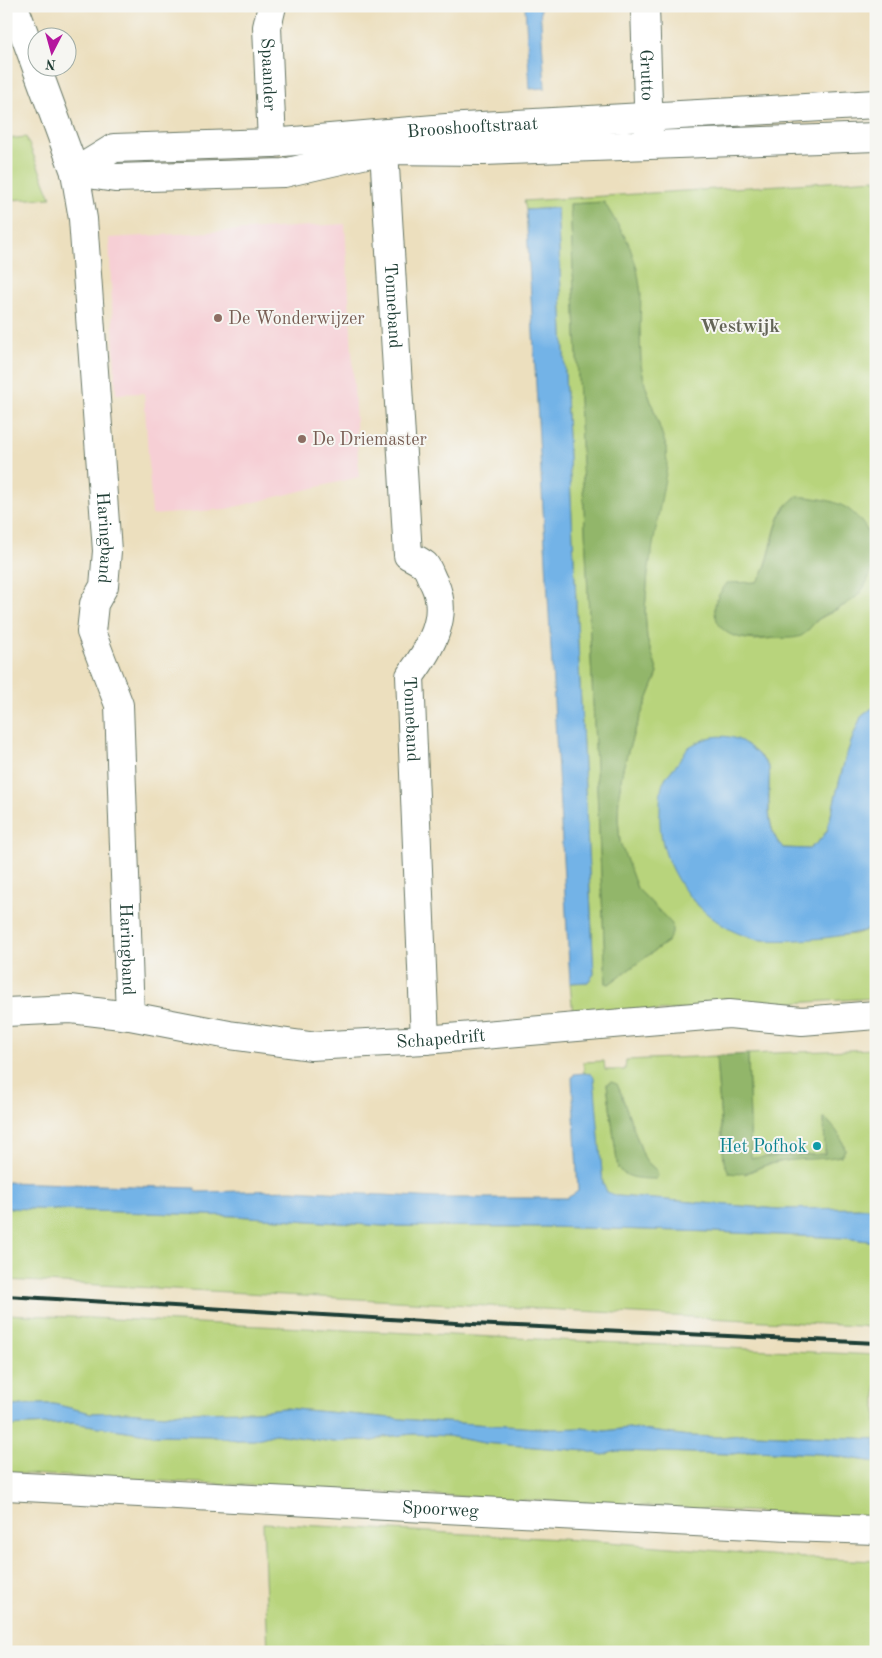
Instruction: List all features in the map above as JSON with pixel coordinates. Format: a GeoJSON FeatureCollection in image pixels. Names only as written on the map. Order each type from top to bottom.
{"type":"FeatureCollection","features":[{"type":"Feature","properties":{"kind":"street"},"geometry":{"type":"LineString","coordinates":[[14,6],[75,172]]}},
{"type":"Feature","properties":{"kind":"street","name":"Spaander"},"geometry":{"type":"LineString","coordinates":[[272,6],[267,27],[272,143]]}},
{"type":"Feature","properties":{"kind":"street","name":"Grutto"},"geometry":{"type":"LineString","coordinates":[[645,6],[649,144]]}},
{"type":"Feature","properties":{"kind":"street","name":"Brooshooftstraat"},"geometry":{"type":"LineString","coordinates":[[75,172],[114,148],[272,143],[384,132],[876,104]]}},
{"type":"Feature","properties":{"kind":"street","name":"Brooshooftstraat"},"geometry":{"type":"LineString","coordinates":[[75,172],[115,178],[284,172],[384,150],[484,151],[876,137]]}},
{"type":"Feature","properties":{"kind":"street","name":"Tonneband"},"geometry":{"type":"LineString","coordinates":[[384,150],[408,555],[426,566],[440,595],[440,615],[434,638],[410,676],[425,1040]]}},
{"type":"Feature","properties":{"kind":"street","name":"Haringband"},"geometry":{"type":"LineString","coordinates":[[75,172],[83,220],[107,552],[104,586],[94,604],[91,632],[119,705],[130,1016]]}},
{"type":"Feature","properties":{"kind":"street","name":"Schapedrift"},"geometry":{"type":"LineString","coordinates":[[6,1012],[70,1009],[130,1016],[229,1035],[310,1046],[425,1040],[729,1014],[802,1021],[876,1015]]}},
{"type":"Feature","properties":{"kind":"street","name":"Spoorweg"},"geometry":{"type":"LineString","coordinates":[[6,1486],[876,1530]]}},
{"type":"Feature","properties":{"kind":"shaded area"},"geometry":{"type":"Polygon","coordinates":[[[345,224],[359,477],[226,509],[152,515],[144,393],[116,394],[109,238],[345,224]]]}},
{"type":"Feature","properties":{"kind":"green space"},"geometry":{"type":"Polygon","coordinates":[[[26,137],[51,198],[6,200],[6,139],[26,137]]]}},
{"type":"Feature","properties":{"kind":"green space"},"geometry":{"type":"Polygon","coordinates":[[[876,179],[876,705],[861,717],[854,734],[845,759],[827,831],[809,849],[783,848],[778,842],[770,818],[768,766],[747,744],[677,764],[665,778],[693,901],[732,930],[761,940],[790,940],[856,934],[876,927],[876,998],[573,1016],[570,983],[588,982],[594,974],[557,208],[526,210],[524,201],[876,179]],[[604,202],[570,204],[606,983],[609,984],[668,941],[653,905],[637,888],[620,842],[618,818],[623,768],[633,735],[658,673],[647,639],[645,610],[648,573],[666,446],[645,384],[641,365],[640,330],[604,202]],[[797,496],[783,510],[766,566],[757,582],[739,584],[740,638],[755,640],[800,636],[819,619],[845,605],[797,496]]]}},
{"type":"Feature","properties":{"kind":"green space"},"geometry":{"type":"Polygon","coordinates":[[[604,202],[628,242],[637,268],[641,293],[641,365],[645,384],[666,446],[667,467],[648,573],[645,610],[647,639],[658,673],[633,735],[623,768],[618,818],[620,842],[637,888],[672,924],[672,933],[668,941],[609,984],[606,983],[570,204],[604,202]]]}},
{"type":"Feature","properties":{"kind":"green space"},"geometry":{"type":"Polygon","coordinates":[[[797,496],[822,499],[841,505],[857,516],[874,544],[874,562],[868,579],[854,599],[820,618],[801,636],[749,639],[732,635],[719,625],[715,610],[716,601],[727,583],[757,582],[766,566],[783,510],[797,496]]]}},
{"type":"Feature","properties":{"kind":"green space"},"geometry":{"type":"Polygon","coordinates":[[[876,1049],[876,1208],[778,1209],[617,1196],[607,1192],[603,1184],[591,1074],[584,1073],[583,1062],[604,1061],[605,1070],[625,1070],[626,1060],[716,1056],[724,1162],[745,1174],[766,1165],[789,1160],[841,1156],[845,1150],[842,1141],[824,1118],[825,1154],[751,1159],[748,1054],[876,1049]],[[611,1082],[607,1084],[618,1169],[657,1171],[645,1160],[617,1085],[611,1082]]]}},
{"type":"Feature","properties":{"kind":"green space"},"geometry":{"type":"Polygon","coordinates":[[[748,1054],[751,1158],[825,1154],[824,1117],[842,1140],[845,1150],[841,1156],[785,1161],[766,1165],[745,1173],[729,1173],[724,1162],[716,1056],[748,1054]]]}},
{"type":"Feature","properties":{"kind":"green space"},"geometry":{"type":"Polygon","coordinates":[[[611,1082],[617,1084],[645,1160],[657,1171],[658,1176],[656,1179],[631,1177],[618,1169],[607,1084],[611,1082]]]}},
{"type":"Feature","properties":{"kind":"green space"},"geometry":{"type":"Polygon","coordinates":[[[6,1208],[235,1216],[383,1226],[548,1227],[714,1232],[844,1238],[876,1242],[876,1327],[6,1280],[6,1208]]]}},
{"type":"Feature","properties":{"kind":"green space"},"geometry":{"type":"Polygon","coordinates":[[[6,1314],[876,1355],[876,1439],[755,1434],[719,1437],[689,1436],[628,1428],[605,1431],[582,1428],[552,1429],[413,1420],[284,1408],[256,1411],[181,1412],[164,1415],[124,1412],[91,1413],[54,1404],[6,1407],[6,1314]]]}},
{"type":"Feature","properties":{"kind":"green space"},"geometry":{"type":"Polygon","coordinates":[[[73,1423],[154,1435],[209,1436],[237,1440],[254,1440],[275,1434],[334,1442],[374,1441],[384,1437],[413,1434],[448,1436],[484,1443],[586,1451],[603,1455],[617,1451],[732,1454],[755,1451],[820,1454],[876,1462],[876,1518],[6,1473],[6,1426],[73,1423]]]}},
{"type":"Feature","properties":{"kind":"green space"},"geometry":{"type":"Polygon","coordinates":[[[263,1523],[596,1541],[805,1558],[876,1561],[876,1652],[268,1652],[263,1523]]]}},
{"type":"Feature","properties":{"kind":"water"},"geometry":{"type":"Polygon","coordinates":[[[525,6],[540,6],[545,88],[530,89],[525,6]]]}},
{"type":"Feature","properties":{"kind":"water"},"geometry":{"type":"Polygon","coordinates":[[[557,208],[594,974],[588,982],[570,983],[526,210],[557,208]]]}},
{"type":"Feature","properties":{"kind":"water"},"geometry":{"type":"Polygon","coordinates":[[[876,705],[876,927],[850,934],[820,938],[763,940],[738,933],[715,920],[688,895],[670,864],[664,847],[660,829],[660,801],[666,777],[691,746],[703,740],[719,736],[731,737],[741,741],[762,759],[769,768],[771,826],[778,841],[783,848],[809,849],[827,831],[845,759],[854,734],[861,717],[876,705]]]}},
{"type":"Feature","properties":{"kind":"water"},"geometry":{"type":"Polygon","coordinates":[[[574,1074],[591,1074],[594,1077],[603,1184],[607,1192],[617,1196],[778,1209],[876,1208],[876,1242],[844,1238],[714,1232],[548,1227],[383,1226],[235,1216],[6,1208],[6,1182],[195,1188],[196,1192],[292,1190],[437,1198],[567,1198],[578,1191],[572,1078],[574,1074]]]}},
{"type":"Feature","properties":{"kind":"water"},"geometry":{"type":"Polygon","coordinates":[[[54,1404],[91,1413],[124,1412],[164,1415],[181,1412],[256,1411],[284,1408],[413,1420],[552,1429],[582,1428],[605,1431],[628,1428],[689,1436],[719,1437],[755,1434],[876,1439],[876,1462],[820,1454],[755,1451],[732,1454],[617,1451],[603,1455],[586,1451],[484,1443],[448,1436],[413,1434],[384,1437],[374,1441],[334,1442],[275,1434],[254,1440],[237,1440],[209,1436],[154,1435],[73,1423],[6,1426],[6,1407],[54,1404]]]}},
{"type":"Feature","properties":{"kind":"railway"},"geometry":{"type":"LineString","coordinates":[[6,1296],[473,1324],[876,1343]]}},
{"type":"Feature","properties":{"kind":"place","name":"De Wonderwijzer"},"geometry":{"type":"Point","coordinates":[218,318]}},
{"type":"Feature","properties":{"kind":"place","name":"De Driemaster"},"geometry":{"type":"Point","coordinates":[302,439]}},
{"type":"Feature","properties":{"kind":"place","name":"Het Pofhok"},"geometry":{"type":"Point","coordinates":[817,1146]}},
{"type":"Feature","properties":{"kind":"district","name":"Westwijk"},"geometry":{"type":"Point","coordinates":[740,325]}}]}
